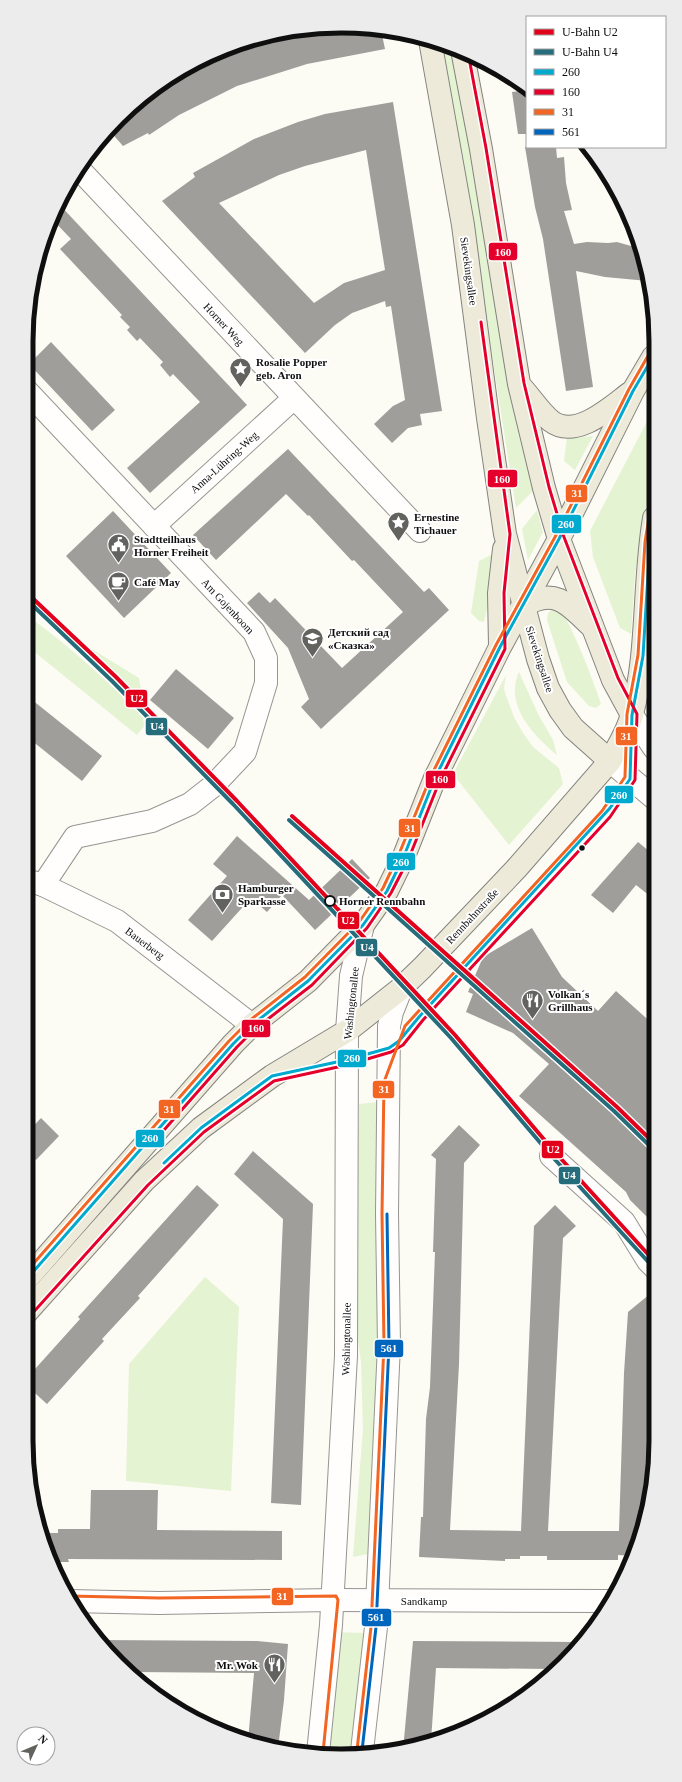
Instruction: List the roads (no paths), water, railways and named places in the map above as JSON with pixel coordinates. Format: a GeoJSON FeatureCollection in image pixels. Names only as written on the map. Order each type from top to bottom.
{"type":"FeatureCollection","features":[{"type":"Feature","properties":{"kind":"main road","name":"Sievekingsallee"},"geometry":{"type":"LineString","coordinates":[[431,46],[463,225],[488,418],[505,534],[538,659],[554,700],[573,728],[610,761]]}},
{"type":"Feature","properties":{"kind":"main road"},"geometry":{"type":"LineString","coordinates":[[464,58],[481,149],[519,384],[544,488],[559,539],[613,680],[632,715]]}},
{"type":"Feature","properties":{"kind":"main road"},"geometry":{"type":"LineString","coordinates":[[33,1272],[233,1044],[252,1025],[308,981],[363,925],[387,891],[404,856],[435,778],[500,647],[524,606],[633,391],[649,363]]}},
{"type":"Feature","properties":{"kind":"main road"},"geometry":{"type":"LineString","coordinates":[[519,384],[552,422],[562,426],[583,424],[595,419],[633,391]]}},
{"type":"Feature","properties":{"kind":"main road"},"geometry":{"type":"LineString","coordinates":[[500,647],[500,593],[505,534]]}},
{"type":"Feature","properties":{"kind":"main road","name":"Rennbahnstraße"},"geometry":{"type":"LineString","coordinates":[[33,1306],[144,1181],[201,1128],[272,1076],[347,1031],[401,988],[422,968],[511,874],[610,761],[621,741],[632,715],[643,656],[649,558]]}},
{"type":"Feature","properties":{"kind":"main road"},"geometry":{"type":"LineString","coordinates":[[524,606],[540,598],[557,598],[571,606],[593,628]]}},
{"type":"Feature","properties":{"kind":"street","name":"Horner Weg"},"geometry":{"type":"LineString","coordinates":[[83,173],[420,531]]}},
{"type":"Feature","properties":{"kind":"street","name":"Am Gojenboom"},"geometry":{"type":"LineString","coordinates":[[33,397],[254,632],[266,658],[266,683],[244,752],[213,786],[190,804],[152,821],[76,837],[34,883]]}},
{"type":"Feature","properties":{"kind":"street","name":"Anna-Lühring-Weg"},"geometry":{"type":"LineString","coordinates":[[154,526],[294,398]]}},
{"type":"Feature","properties":{"kind":"street"},"geometry":{"type":"LineString","coordinates":[[632,715],[649,740]]}},
{"type":"Feature","properties":{"kind":"street"},"geometry":{"type":"LineString","coordinates":[[610,761],[649,794]]}},
{"type":"Feature","properties":{"kind":"street","name":"Bauerberg"},"geometry":{"type":"LineString","coordinates":[[34,883],[117,921],[252,1025]]}},
{"type":"Feature","properties":{"kind":"street","name":"Washingtonallee"},"geometry":{"type":"LineString","coordinates":[[319,1748],[333,1600],[346,1356],[347,1031],[351,976],[363,925]]}},
{"type":"Feature","properties":{"kind":"street"},"geometry":{"type":"LineString","coordinates":[[362,1748],[376,1627],[376,1601],[389,1346],[387,1214],[389,1026],[392,1012],[401,988]]}},
{"type":"Feature","properties":{"kind":"street"},"geometry":{"type":"LineString","coordinates":[[551,1156],[624,1222],[649,1262]]}},
{"type":"Feature","properties":{"kind":"street","name":"Sandkamp"},"geometry":{"type":"LineString","coordinates":[[78,1601],[159,1603],[333,1600],[604,1601]]}},
{"type":"Feature","properties":{"kind":"metro line","name":"U2"},"geometry":{"type":"LineString","coordinates":[[33,599],[116,677],[237,801],[455,1035],[553,1150],[649,1255]]}},
{"type":"Feature","properties":{"kind":"metro line","name":"U4"},"geometry":{"type":"LineString","coordinates":[[33,606],[112,681],[233,804],[451,1038],[549,1153],[649,1263]]}},
{"type":"Feature","properties":{"kind":"metro line","name":"U2"},"geometry":{"type":"LineString","coordinates":[[292,816],[617,1107],[649,1138]]}},
{"type":"Feature","properties":{"kind":"metro line","name":"U4"},"geometry":{"type":"LineString","coordinates":[[289,820],[614,1111],[649,1145]]}},
{"type":"Feature","properties":{"kind":"place","name":"Rosalie Popper geb. Aron"},"geometry":{"type":"Point","coordinates":[240,388]}},
{"type":"Feature","properties":{"kind":"place","name":"Ernestine Tichauer"},"geometry":{"type":"Point","coordinates":[398,542]}},
{"type":"Feature","properties":{"kind":"place","name":"Stadtteilhaus Horner Freiheit"},"geometry":{"type":"Point","coordinates":[118,564]}},
{"type":"Feature","properties":{"kind":"place","name":"Café May"},"geometry":{"type":"Point","coordinates":[119,602]}},
{"type":"Feature","properties":{"kind":"place","name":"Детский сад «Сказка»"},"geometry":{"type":"Point","coordinates":[312,658]}},
{"type":"Feature","properties":{"kind":"place","name":"Horner Rennbahn"},"geometry":{"type":"Point","coordinates":[330,901]}},
{"type":"Feature","properties":{"kind":"place","name":"Hamburger Sparkasse"},"geometry":{"type":"Point","coordinates":[222,914]}},
{"type":"Feature","properties":{"kind":"place","name":"Volkan´s Grillhaus"},"geometry":{"type":"Point","coordinates":[532,1020]}},
{"type":"Feature","properties":{"kind":"place","name":"Mr. Wok"},"geometry":{"type":"Point","coordinates":[274,1684]}}]}
